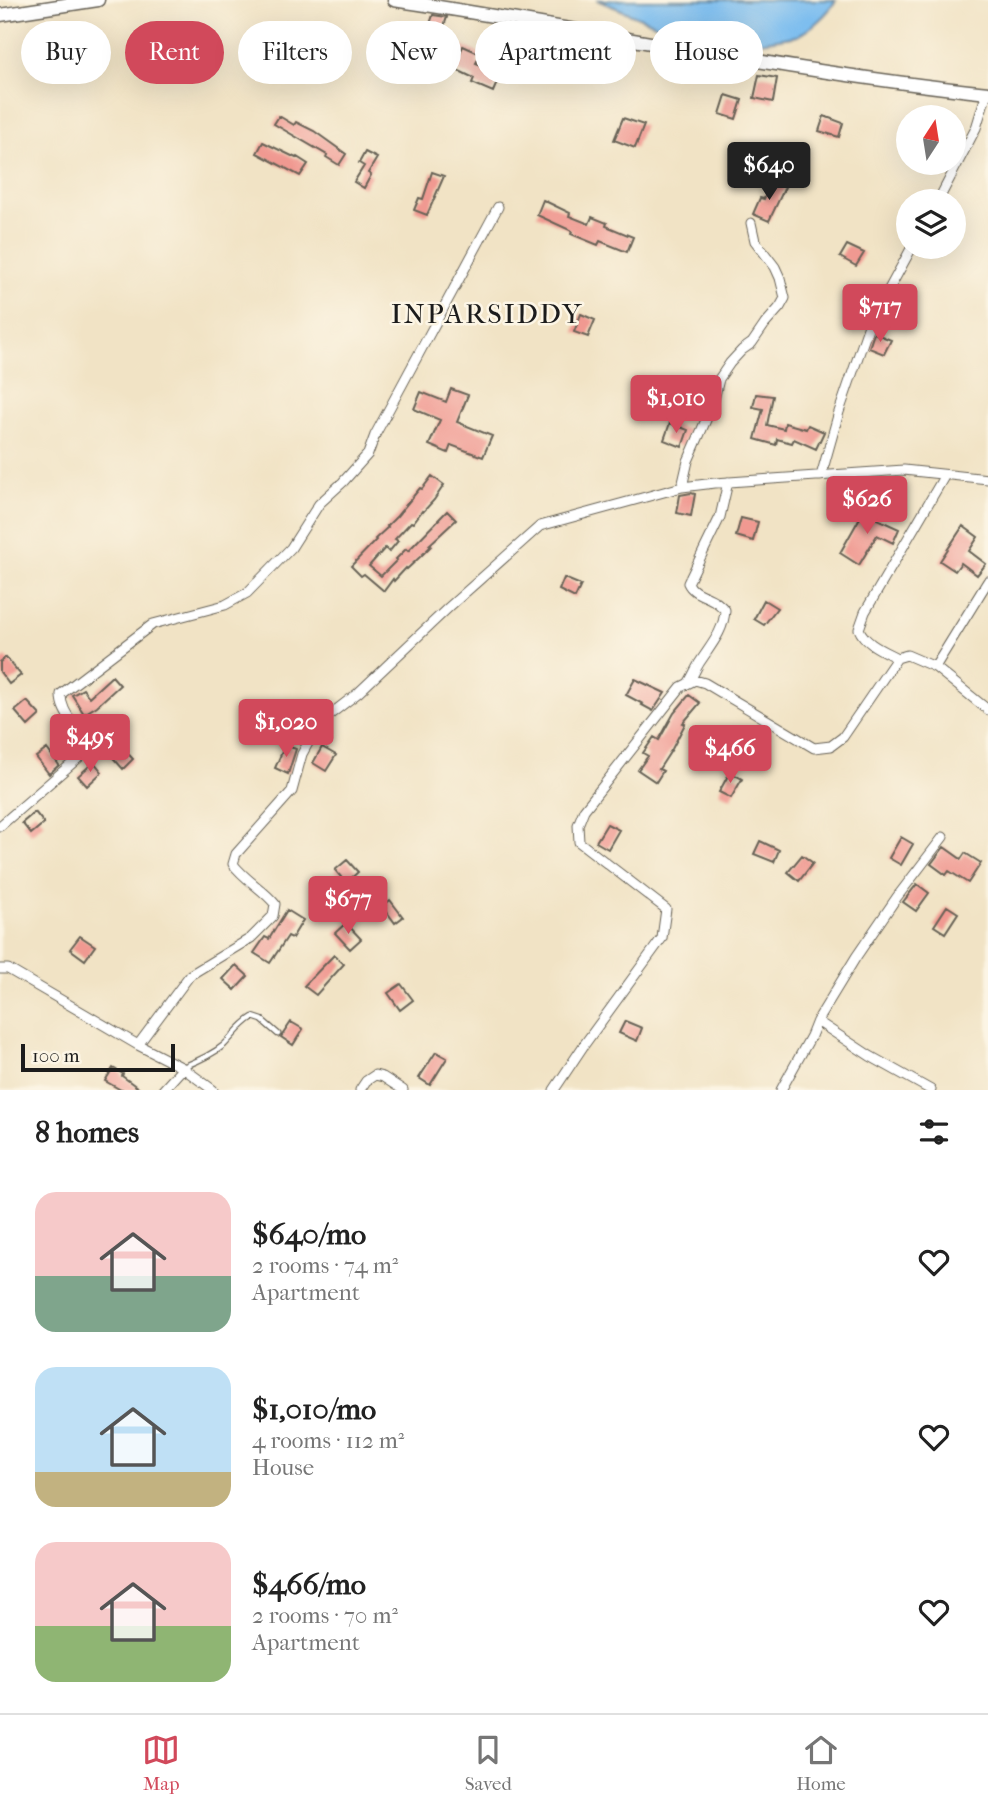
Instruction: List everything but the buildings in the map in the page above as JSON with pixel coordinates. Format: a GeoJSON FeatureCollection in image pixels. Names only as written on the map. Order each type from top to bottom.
{"type":"FeatureCollection","features":[{"type":"Feature","properties":{"kind":"main road"},"geometry":{"type":"LineString","coordinates":[[0,15],[98,0]]}},
{"type":"Feature","properties":{"kind":"main road"},"geometry":{"type":"LineString","coordinates":[[394,0],[867,79],[987,93]]}},
{"type":"Feature","properties":{"kind":"street"},"geometry":{"type":"LineString","coordinates":[[944,189],[976,128],[987,93]]}},
{"type":"Feature","properties":{"kind":"street"},"geometry":{"type":"LineString","coordinates":[[0,826],[84,753],[85,744],[60,704],[61,694],[153,624],[225,605],[247,593],[291,548],[320,504],[369,454],[375,435],[498,206]]}},
{"type":"Feature","properties":{"kind":"street"},"geometry":{"type":"LineString","coordinates":[[682,487],[688,461],[713,404],[719,379],[742,350],[752,343],[785,298],[775,267],[755,242],[751,223]]}},
{"type":"Feature","properties":{"kind":"street"},"geometry":{"type":"LineString","coordinates":[[821,476],[839,412],[868,328],[905,259]]}},
{"type":"Feature","properties":{"kind":"street"},"geometry":{"type":"LineString","coordinates":[[138,1045],[190,975],[251,938],[273,916],[275,904],[233,864],[236,854],[292,791],[302,754],[319,723],[358,693],[540,526],[682,487],[728,482],[905,470],[988,479]]}},
{"type":"Feature","properties":{"kind":"street"},"geometry":{"type":"LineString","coordinates":[[897,658],[862,636],[859,629],[865,612],[945,475]]}},
{"type":"Feature","properties":{"kind":"street"},"geometry":{"type":"LineString","coordinates":[[689,682],[724,621],[725,610],[717,602],[692,590],[688,583],[720,517],[728,482]]}},
{"type":"Feature","properties":{"kind":"street"},"geometry":{"type":"LineString","coordinates":[[935,667],[988,581]]}},
{"type":"Feature","properties":{"kind":"street"},"geometry":{"type":"LineString","coordinates":[[554,1090],[662,939],[666,909],[579,842],[578,825],[592,799],[681,687],[695,680],[705,683],[814,748],[831,747],[843,737],[897,658],[906,655],[935,667],[988,710]]}},
{"type":"Feature","properties":{"kind":"street"},"geometry":{"type":"LineString","coordinates":[[781,1090],[817,1021],[856,957],[943,837]]}},
{"type":"Feature","properties":{"kind":"street"},"geometry":{"type":"LineString","coordinates":[[0,969],[8,969],[138,1045],[183,1068],[213,1090]]}},
{"type":"Feature","properties":{"kind":"street"},"geometry":{"type":"LineString","coordinates":[[817,1021],[870,1056],[931,1090]]}},
{"type":"Feature","properties":{"kind":"street"},"geometry":{"type":"LineString","coordinates":[[163,1090],[183,1068]]}},
{"type":"Feature","properties":{"kind":"street"},"geometry":{"type":"LineString","coordinates":[[360,1090],[366,1081],[375,1075],[403,1090]]}},
{"type":"Feature","properties":{"kind":"lane"},"geometry":{"type":"LineString","coordinates":[[183,1068],[222,1047],[253,1017],[262,1020],[278,1034]]}},
{"type":"Feature","properties":{"kind":"water"},"geometry":{"type":"Polygon","coordinates":[[[597,0],[836,0],[819,21],[797,36],[763,41],[763,21],[650,22],[597,0]]]}},
{"type":"Feature","properties":{"kind":"district","name":"INPARSIDDY"},"geometry":{"type":"Point","coordinates":[487,313]}}]}
